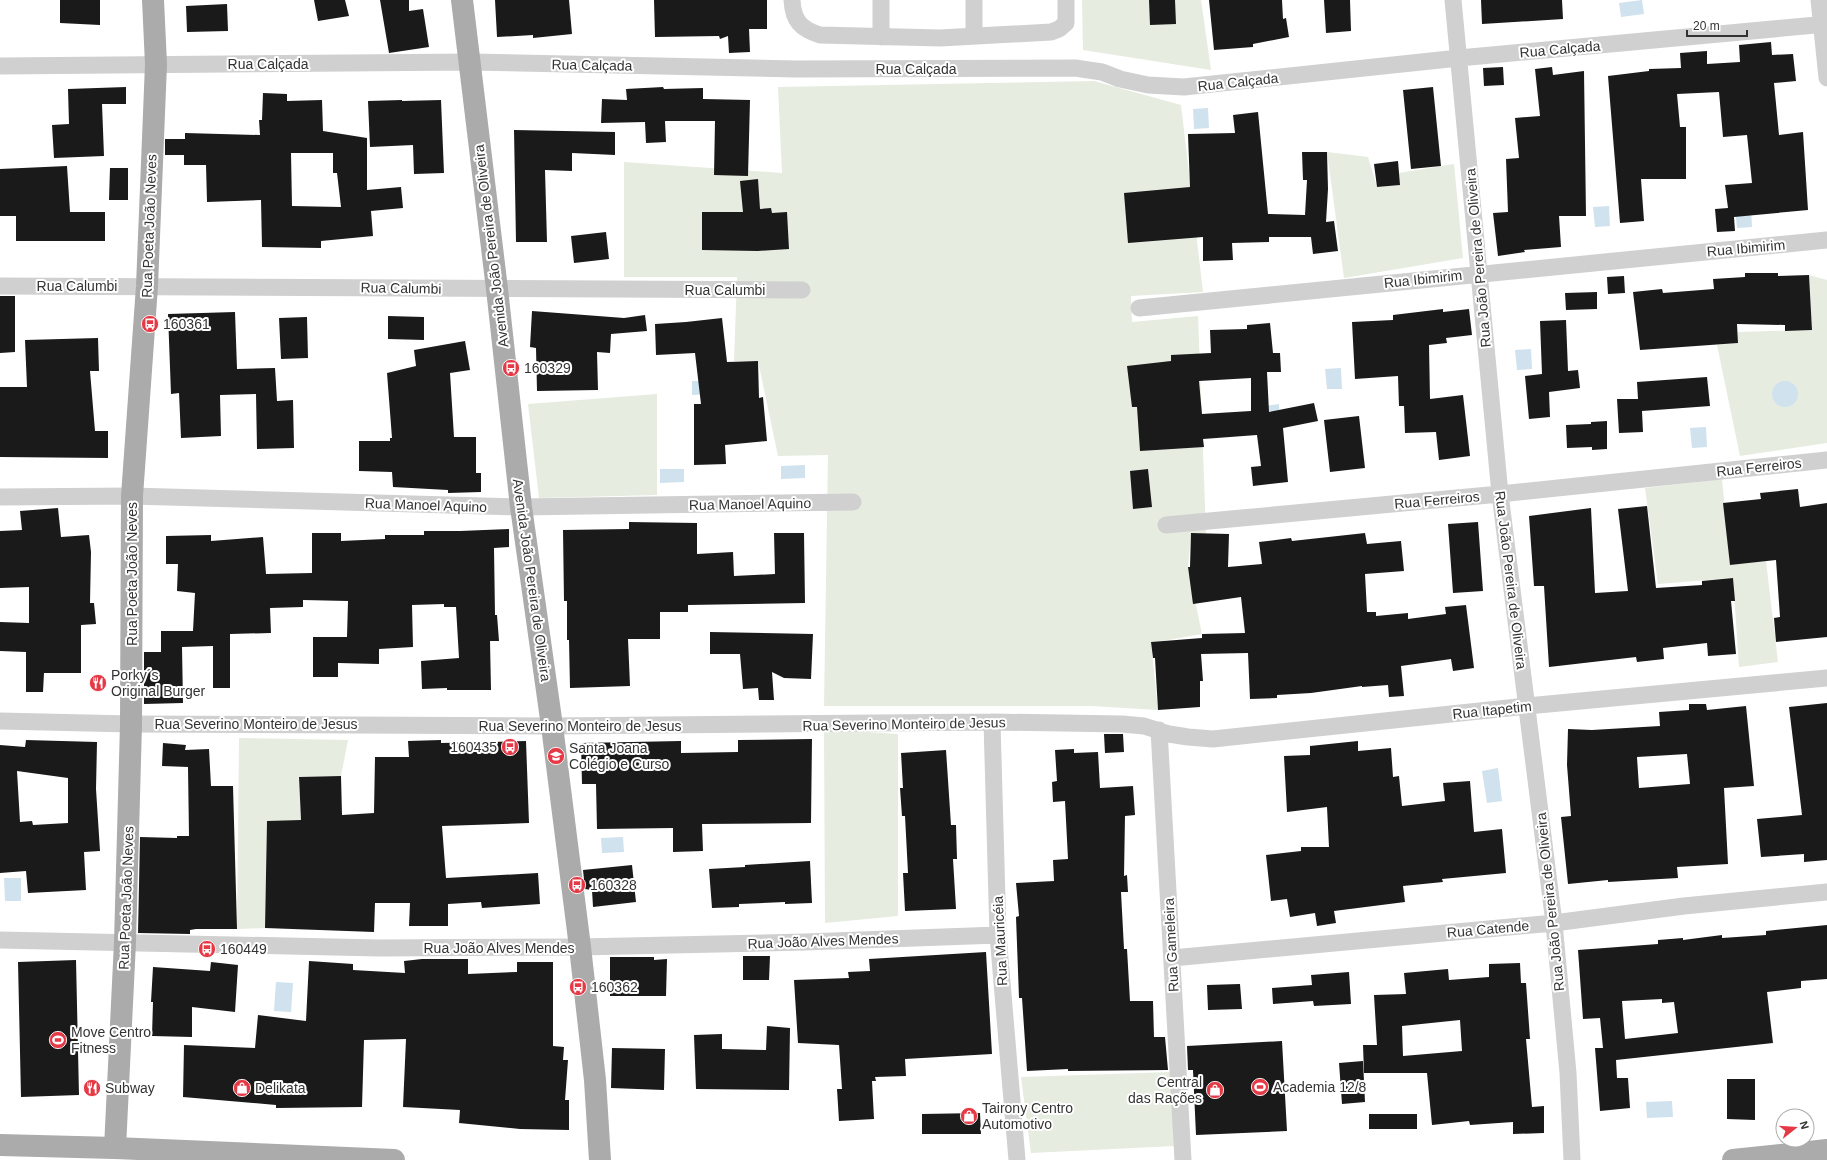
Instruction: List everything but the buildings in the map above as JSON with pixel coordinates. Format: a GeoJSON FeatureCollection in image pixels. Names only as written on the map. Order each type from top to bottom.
{"type":"FeatureCollection","features":[{"type":"Feature","properties":{"kind":"main road","name":"Rua Poeta João Neves"},"geometry":{"type":"LineString","coordinates":[[114,1154],[125,942],[131,724],[132,496],[147,286],[156,64],[153,0]]}},
{"type":"Feature","properties":{"kind":"main road","name":"Avenida João Pereira de Oliveira"},"geometry":{"type":"LineString","coordinates":[[462,0],[497,289],[521,507],[552,726],[580,947],[595,1080],[600,1160]]}},
{"type":"Feature","properties":{"kind":"main road"},"geometry":{"type":"LineString","coordinates":[[0,1145],[114,1154],[394,1160]]}},
{"type":"Feature","properties":{"kind":"main road"},"geometry":{"type":"LineString","coordinates":[[1733,1160],[1796,1157],[1827,1150]]}},
{"type":"Feature","properties":{"kind":"street"},"geometry":{"type":"LineString","coordinates":[[792,0],[792,10],[798,23],[808,32],[820,35],[940,38],[1036,33],[1059,29],[1066,23],[1066,0]]}},
{"type":"Feature","properties":{"kind":"street"},"geometry":{"type":"LineString","coordinates":[[881,0],[881,37]]}},
{"type":"Feature","properties":{"kind":"street"},"geometry":{"type":"LineString","coordinates":[[974,0],[974,36]]}},
{"type":"Feature","properties":{"kind":"street","name":"Rua João Pereira de Oliveira"},"geometry":{"type":"LineString","coordinates":[[1453,0],[1500,494],[1554,923],[1568,1073],[1572,1160]]}},
{"type":"Feature","properties":{"kind":"street"},"geometry":{"type":"LineString","coordinates":[[1819,0],[1824,25],[1827,78]]}},
{"type":"Feature","properties":{"kind":"street","name":"Rua Calçada"},"geometry":{"type":"LineString","coordinates":[[0,66],[470,62],[796,69],[1075,68],[1102,72],[1120,79],[1148,85],[1184,87],[1459,58],[1824,25]]}},
{"type":"Feature","properties":{"kind":"street","name":"Rua Ibimirim"},"geometry":{"type":"LineString","coordinates":[[1139,308],[1827,240]]}},
{"type":"Feature","properties":{"kind":"street","name":"Rua Calumbi"},"geometry":{"type":"LineString","coordinates":[[0,286],[802,290]]}},
{"type":"Feature","properties":{"kind":"street","name":"Rua Ferreiros"},"geometry":{"type":"LineString","coordinates":[[1166,525],[1500,494],[1827,460]]}},
{"type":"Feature","properties":{"kind":"street","name":"Rua Manoel Aquino"},"geometry":{"type":"LineString","coordinates":[[0,497],[132,496],[521,507],[853,502]]}},
{"type":"Feature","properties":{"kind":"street","name":"Rua Itapetim"},"geometry":{"type":"LineString","coordinates":[[1159,730],[1170,734],[1188,737],[1213,739],[1527,706],[1827,678]]}},
{"type":"Feature","properties":{"kind":"street","name":"Rua Severino Monteiro de Jesus"},"geometry":{"type":"LineString","coordinates":[[0,721],[131,724],[552,726],[992,722],[1122,724],[1144,726],[1159,730]]}},
{"type":"Feature","properties":{"kind":"street","name":"Rua Mauricéia"},"geometry":{"type":"LineString","coordinates":[[992,722],[998,935],[1017,1160]]}},
{"type":"Feature","properties":{"kind":"street","name":"Rua Gameleira"},"geometry":{"type":"LineString","coordinates":[[1159,730],[1183,1160]]}},
{"type":"Feature","properties":{"kind":"street","name":"Rua Catende"},"geometry":{"type":"LineString","coordinates":[[1172,958],[1554,923],[1684,906],[1827,892]]}},
{"type":"Feature","properties":{"kind":"street","name":"Rua João Alves Mendes"},"geometry":{"type":"LineString","coordinates":[[0,940],[379,948],[580,947],[805,942],[998,935]]}},
{"type":"Feature","properties":{"kind":"shaded area"},"geometry":{"type":"Polygon","coordinates":[[[1082,0],[1201,0],[1211,70],[1083,50],[1082,0]]]}},
{"type":"Feature","properties":{"kind":"shaded area"},"geometry":{"type":"Polygon","coordinates":[[[1094,81],[1181,105],[1203,292],[1131,296],[1132,322],[1198,316],[1206,533],[1191,533],[1188,567],[1202,634],[1151,643],[1158,710],[1091,706],[824,706],[828,455],[778,456],[758,361],[734,361],[737,277],[624,277],[624,162],[782,173],[778,87],[1094,81]]]}},
{"type":"Feature","properties":{"kind":"shaded area"},"geometry":{"type":"Polygon","coordinates":[[[1327,152],[1368,157],[1377,187],[1400,185],[1399,173],[1454,164],[1463,258],[1344,278],[1327,152]]]}},
{"type":"Feature","properties":{"kind":"shaded area"},"geometry":{"type":"Polygon","coordinates":[[[1809,275],[1827,280],[1827,443],[1740,456],[1717,345],[1738,343],[1738,332],[1812,330],[1809,275]]]}},
{"type":"Feature","properties":{"kind":"shaded area"},"geometry":{"type":"Polygon","coordinates":[[[657,394],[657,495],[539,498],[528,404],[657,394]]]}},
{"type":"Feature","properties":{"kind":"shaded area"},"geometry":{"type":"Polygon","coordinates":[[[1722,479],[1730,565],[1766,561],[1778,662],[1739,667],[1733,578],[1658,584],[1645,488],[1722,479]]]}},
{"type":"Feature","properties":{"kind":"shaded area"},"geometry":{"type":"Polygon","coordinates":[[[824,729],[898,734],[898,916],[825,923],[824,729]]]}},
{"type":"Feature","properties":{"kind":"shaded area"},"geometry":{"type":"Polygon","coordinates":[[[239,738],[348,740],[341,776],[299,777],[301,820],[267,822],[265,928],[237,929],[239,738]]]}},
{"type":"Feature","properties":{"kind":"shaded area"},"geometry":{"type":"Polygon","coordinates":[[[1172,1072],[1175,1146],[1031,1153],[1021,1077],[1172,1072]]]}},
{"type":"Feature","properties":{"kind":"water"},"geometry":{"type":"Polygon","coordinates":[[[1642,0],[1644,14],[1621,17],[1619,3],[1642,0]]]}},
{"type":"Feature","properties":{"kind":"water"},"geometry":{"type":"Polygon","coordinates":[[[1208,108],[1209,128],[1194,129],[1193,109],[1208,108]]]}},
{"type":"Feature","properties":{"kind":"water"},"geometry":{"type":"Polygon","coordinates":[[[1609,206],[1610,226],[1595,227],[1593,207],[1609,206]]]}},
{"type":"Feature","properties":{"kind":"water"},"geometry":{"type":"Polygon","coordinates":[[[1751,207],[1752,227],[1737,228],[1735,208],[1751,207]]]}},
{"type":"Feature","properties":{"kind":"water"},"geometry":{"type":"Polygon","coordinates":[[[1531,349],[1532,369],[1517,370],[1515,350],[1531,349]]]}},
{"type":"Feature","properties":{"kind":"water"},"geometry":{"type":"Polygon","coordinates":[[[1341,368],[1342,389],[1327,389],[1325,369],[1341,368]]]}},
{"type":"Feature","properties":{"kind":"water"},"geometry":{"type":"Polygon","coordinates":[[[692,381],[716,381],[716,394],[692,395],[692,381]]]}},
{"type":"Feature","properties":{"kind":"water"},"geometry":{"type":"Polygon","coordinates":[[[1785,381],[1794,385],[1798,394],[1794,403],[1785,407],[1776,403],[1772,394],[1776,385],[1785,381]]]}},
{"type":"Feature","properties":{"kind":"water"},"geometry":{"type":"Polygon","coordinates":[[[1279,404],[1280,425],[1263,406],[1279,404]]]}},
{"type":"Feature","properties":{"kind":"water"},"geometry":{"type":"Polygon","coordinates":[[[1706,427],[1707,447],[1692,448],[1690,428],[1706,427]]]}},
{"type":"Feature","properties":{"kind":"water"},"geometry":{"type":"Polygon","coordinates":[[[805,465],[805,478],[781,479],[781,466],[805,465]]]}},
{"type":"Feature","properties":{"kind":"water"},"geometry":{"type":"Polygon","coordinates":[[[660,469],[684,469],[684,482],[660,483],[660,469]]]}},
{"type":"Feature","properties":{"kind":"water"},"geometry":{"type":"Polygon","coordinates":[[[1498,768],[1502,801],[1487,803],[1482,771],[1498,768]]]}},
{"type":"Feature","properties":{"kind":"water"},"geometry":{"type":"Polygon","coordinates":[[[623,837],[624,852],[602,853],[601,838],[623,837]]]}},
{"type":"Feature","properties":{"kind":"water"},"geometry":{"type":"Polygon","coordinates":[[[4,878],[21,878],[21,901],[5,901],[4,878]]]}},
{"type":"Feature","properties":{"kind":"water"},"geometry":{"type":"Polygon","coordinates":[[[276,982],[293,983],[291,1012],[274,1011],[276,982]]]}},
{"type":"Feature","properties":{"kind":"water"},"geometry":{"type":"Polygon","coordinates":[[[1672,1101],[1673,1117],[1647,1118],[1646,1102],[1672,1101]]]}},
{"type":"Feature","properties":{"kind":"place","name":"160361"},"geometry":{"type":"Point","coordinates":[150,324]}},
{"type":"Feature","properties":{"kind":"place","name":"160329"},"geometry":{"type":"Point","coordinates":[511,368]}},
{"type":"Feature","properties":{"kind":"place","name":"Porky´s Original Burger"},"geometry":{"type":"Point","coordinates":[98,683]}},
{"type":"Feature","properties":{"kind":"place","name":"160435"},"geometry":{"type":"Point","coordinates":[510,747]}},
{"type":"Feature","properties":{"kind":"place","name":"Santa Joana Colégio e Curso"},"geometry":{"type":"Point","coordinates":[556,756]}},
{"type":"Feature","properties":{"kind":"place","name":"160328"},"geometry":{"type":"Point","coordinates":[577,885]}},
{"type":"Feature","properties":{"kind":"place","name":"160449"},"geometry":{"type":"Point","coordinates":[207,949]}},
{"type":"Feature","properties":{"kind":"place","name":"160362"},"geometry":{"type":"Point","coordinates":[578,987]}},
{"type":"Feature","properties":{"kind":"place","name":"Move Centro Fitness"},"geometry":{"type":"Point","coordinates":[58,1040]}},
{"type":"Feature","properties":{"kind":"place","name":"Academia 12/8"},"geometry":{"type":"Point","coordinates":[1260,1087]}},
{"type":"Feature","properties":{"kind":"place","name":"Subway"},"geometry":{"type":"Point","coordinates":[92,1088]}},
{"type":"Feature","properties":{"kind":"place","name":"Delikata"},"geometry":{"type":"Point","coordinates":[242,1088]}},
{"type":"Feature","properties":{"kind":"place","name":"Central das Rações"},"geometry":{"type":"Point","coordinates":[1215,1090]}},
{"type":"Feature","properties":{"kind":"place","name":"Tairony Centro Automotivo"},"geometry":{"type":"Point","coordinates":[969,1116]}}]}
